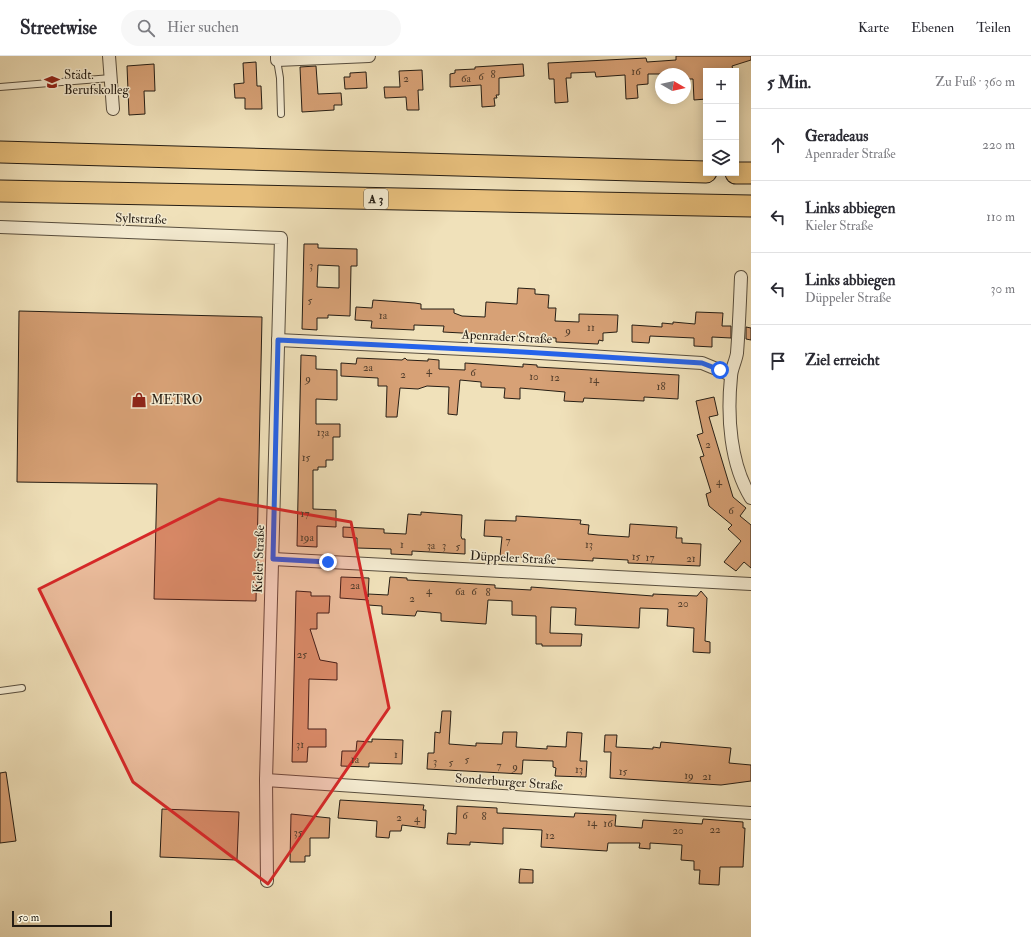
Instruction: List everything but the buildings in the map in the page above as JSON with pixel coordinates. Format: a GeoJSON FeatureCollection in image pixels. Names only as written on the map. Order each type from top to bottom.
{"type":"FeatureCollection","features":[{"type":"Feature","properties":{"kind":"highway"},"geometry":{"type":"LineString","coordinates":[[0,152],[703,172]]}},
{"type":"Feature","properties":{"kind":"highway"},"geometry":{"type":"LineString","coordinates":[[739,173],[751,173]]}},
{"type":"Feature","properties":{"kind":"highway","name":"A 3"},"geometry":{"type":"LineString","coordinates":[[0,191],[751,206]]}},
{"type":"Feature","properties":{"kind":"street"},"geometry":{"type":"LineString","coordinates":[[109,56],[113,110]]}},
{"type":"Feature","properties":{"kind":"street"},"geometry":{"type":"LineString","coordinates":[[277,58],[368,56]]}},
{"type":"Feature","properties":{"kind":"street","name":"Syltstraße"},"geometry":{"type":"LineString","coordinates":[[0,227],[281,238]]}},
{"type":"Feature","properties":{"kind":"street","name":"Kieler Straße"},"geometry":{"type":"LineString","coordinates":[[267,881],[266,780],[281,238]]}},
{"type":"Feature","properties":{"kind":"street"},"geometry":{"type":"LineString","coordinates":[[741,277],[736,355],[730,375],[731,418],[735,459],[744,488],[751,498]]}},
{"type":"Feature","properties":{"kind":"street","name":"Apenrader Straße"},"geometry":{"type":"LineString","coordinates":[[278,340],[523,352],[702,363],[730,375]]}},
{"type":"Feature","properties":{"kind":"street","name":"Düppeler Straße"},"geometry":{"type":"LineString","coordinates":[[273,559],[751,584]]}},
{"type":"Feature","properties":{"kind":"street","name":"Sonderburger Straße"},"geometry":{"type":"LineString","coordinates":[[266,780],[751,813]]}},
{"type":"Feature","properties":{"kind":"lane"},"geometry":{"type":"LineString","coordinates":[[277,58],[280,78],[281,114]]}},
{"type":"Feature","properties":{"kind":"lane"},"geometry":{"type":"LineString","coordinates":[[0,87],[111,78]]}},
{"type":"Feature","properties":{"kind":"lane"},"geometry":{"type":"LineString","coordinates":[[0,691],[22,688]]}},
{"type":"Feature","properties":{"kind":"highlighted area"},"geometry":{"type":"Polygon","coordinates":[[[219,499],[351,522],[389,708],[268,884],[133,782],[39,589],[219,499]]]}},
{"type":"Feature","properties":{"kind":"place","name":"Städt. Berufskolleg"},"geometry":{"type":"Point","coordinates":[52,82]}},
{"type":"Feature","properties":{"kind":"place","name":"METRO"},"geometry":{"type":"Point","coordinates":[139,400]}},
{"type":"Feature","properties":{"kind":"route"},"geometry":{"type":"LineString","coordinates":[[328,562],[273,559],[278,340],[523,352],[702,363],[720,370]]}}]}
